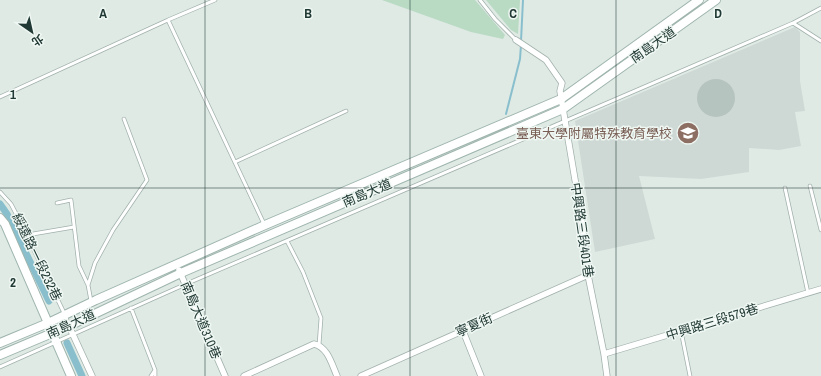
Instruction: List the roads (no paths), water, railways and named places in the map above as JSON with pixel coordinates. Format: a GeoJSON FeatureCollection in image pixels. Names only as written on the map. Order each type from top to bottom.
{"type":"FeatureCollection","features":[{"type":"Feature","properties":{"kind":"street","name":"南島大道"},"geometry":{"type":"LineString","coordinates":[[0,343],[48,323],[91,302],[265,225],[561,99],[699,0]]}},
{"type":"Feature","properties":{"kind":"street","name":"南島大道"},"geometry":{"type":"LineString","coordinates":[[0,355],[69,326],[181,273],[563,109],[716,0]]}},
{"type":"Feature","properties":{"kind":"street","name":"中興路三段401巷"},"geometry":{"type":"LineString","coordinates":[[516,40],[546,60],[562,83],[560,91],[561,99],[581,214],[588,275],[607,376]]}},
{"type":"Feature","properties":{"kind":"street"},"geometry":{"type":"LineString","coordinates":[[0,218],[5,224],[71,376]]}},
{"type":"Feature","properties":{"kind":"street","name":"南島大道310巷"},"geometry":{"type":"LineString","coordinates":[[176,264],[225,376]]}},
{"type":"Feature","properties":{"kind":"street","name":"寧夏街"},"geometry":{"type":"LineString","coordinates":[[361,376],[588,275]]}},
{"type":"Feature","properties":{"kind":"street","name":"中興路三段579巷"},"geometry":{"type":"LineString","coordinates":[[604,354],[821,289]]}},
{"type":"Feature","properties":{"kind":"street"},"geometry":{"type":"LineString","coordinates":[[69,326],[92,376]]}},
{"type":"Feature","properties":{"kind":"street"},"geometry":{"type":"LineString","coordinates":[[463,331],[481,376]]}},
{"type":"Feature","properties":{"kind":"street"},"geometry":{"type":"LineString","coordinates":[[244,376],[314,344],[319,345],[324,350],[337,376]]}},
{"type":"Feature","properties":{"kind":"lane"},"geometry":{"type":"LineString","coordinates":[[0,97],[215,0]]}},
{"type":"Feature","properties":{"kind":"lane"},"geometry":{"type":"LineString","coordinates":[[480,0],[495,19],[516,40]]}},
{"type":"Feature","properties":{"kind":"lane"},"geometry":{"type":"LineString","coordinates":[[0,367],[186,284],[793,24],[821,8]]}},
{"type":"Feature","properties":{"kind":"lane"},"geometry":{"type":"LineString","coordinates":[[168,20],[265,225]]}},
{"type":"Feature","properties":{"kind":"lane"},"geometry":{"type":"LineString","coordinates":[[793,24],[821,41]]}},
{"type":"Feature","properties":{"kind":"lane"},"geometry":{"type":"LineString","coordinates":[[235,162],[346,111]]}},
{"type":"Feature","properties":{"kind":"lane"},"geometry":{"type":"LineString","coordinates":[[88,285],[95,263],[113,230],[146,180],[124,119]]}},
{"type":"Feature","properties":{"kind":"lane"},"geometry":{"type":"LineString","coordinates":[[810,186],[821,230]]}},
{"type":"Feature","properties":{"kind":"lane"},"geometry":{"type":"LineString","coordinates":[[785,188],[808,293]]}},
{"type":"Feature","properties":{"kind":"lane","name":"綏遠路一段232巷"},"geometry":{"type":"LineString","coordinates":[[0,192],[11,204],[27,235],[69,326]]}},
{"type":"Feature","properties":{"kind":"lane"},"geometry":{"type":"LineString","coordinates":[[57,203],[71,200],[78,266],[88,285],[91,302]]}},
{"type":"Feature","properties":{"kind":"lane"},"geometry":{"type":"LineString","coordinates":[[27,235],[74,227]]}},
{"type":"Feature","properties":{"kind":"lane"},"geometry":{"type":"LineString","coordinates":[[286,241],[303,272],[320,318],[319,345]]}},
{"type":"Feature","properties":{"kind":"lane"},"geometry":{"type":"LineString","coordinates":[[131,308],[156,376]]}},
{"type":"Feature","properties":{"kind":"lane"},"geometry":{"type":"LineString","coordinates":[[681,331],[690,376]]}},
{"type":"Feature","properties":{"kind":"lane"},"geometry":{"type":"LineString","coordinates":[[151,376],[155,370]]}},
{"type":"Feature","properties":{"kind":"waterway"},"geometry":{"type":"LineString","coordinates":[[521,41],[523,0]]}},
{"type":"Feature","properties":{"kind":"waterway"},"geometry":{"type":"LineString","coordinates":[[506,114],[520,59],[521,45]]}},
{"type":"Feature","properties":{"kind":"waterway"},"geometry":{"type":"LineString","coordinates":[[0,204],[7,214],[49,301]]}},
{"type":"Feature","properties":{"kind":"waterway"},"geometry":{"type":"LineString","coordinates":[[67,343],[82,376]]}},
{"type":"Feature","properties":{"kind":"place","name":"臺東大學附屬特殊教育學校"},"geometry":{"type":"Point","coordinates":[688,133]}}]}
